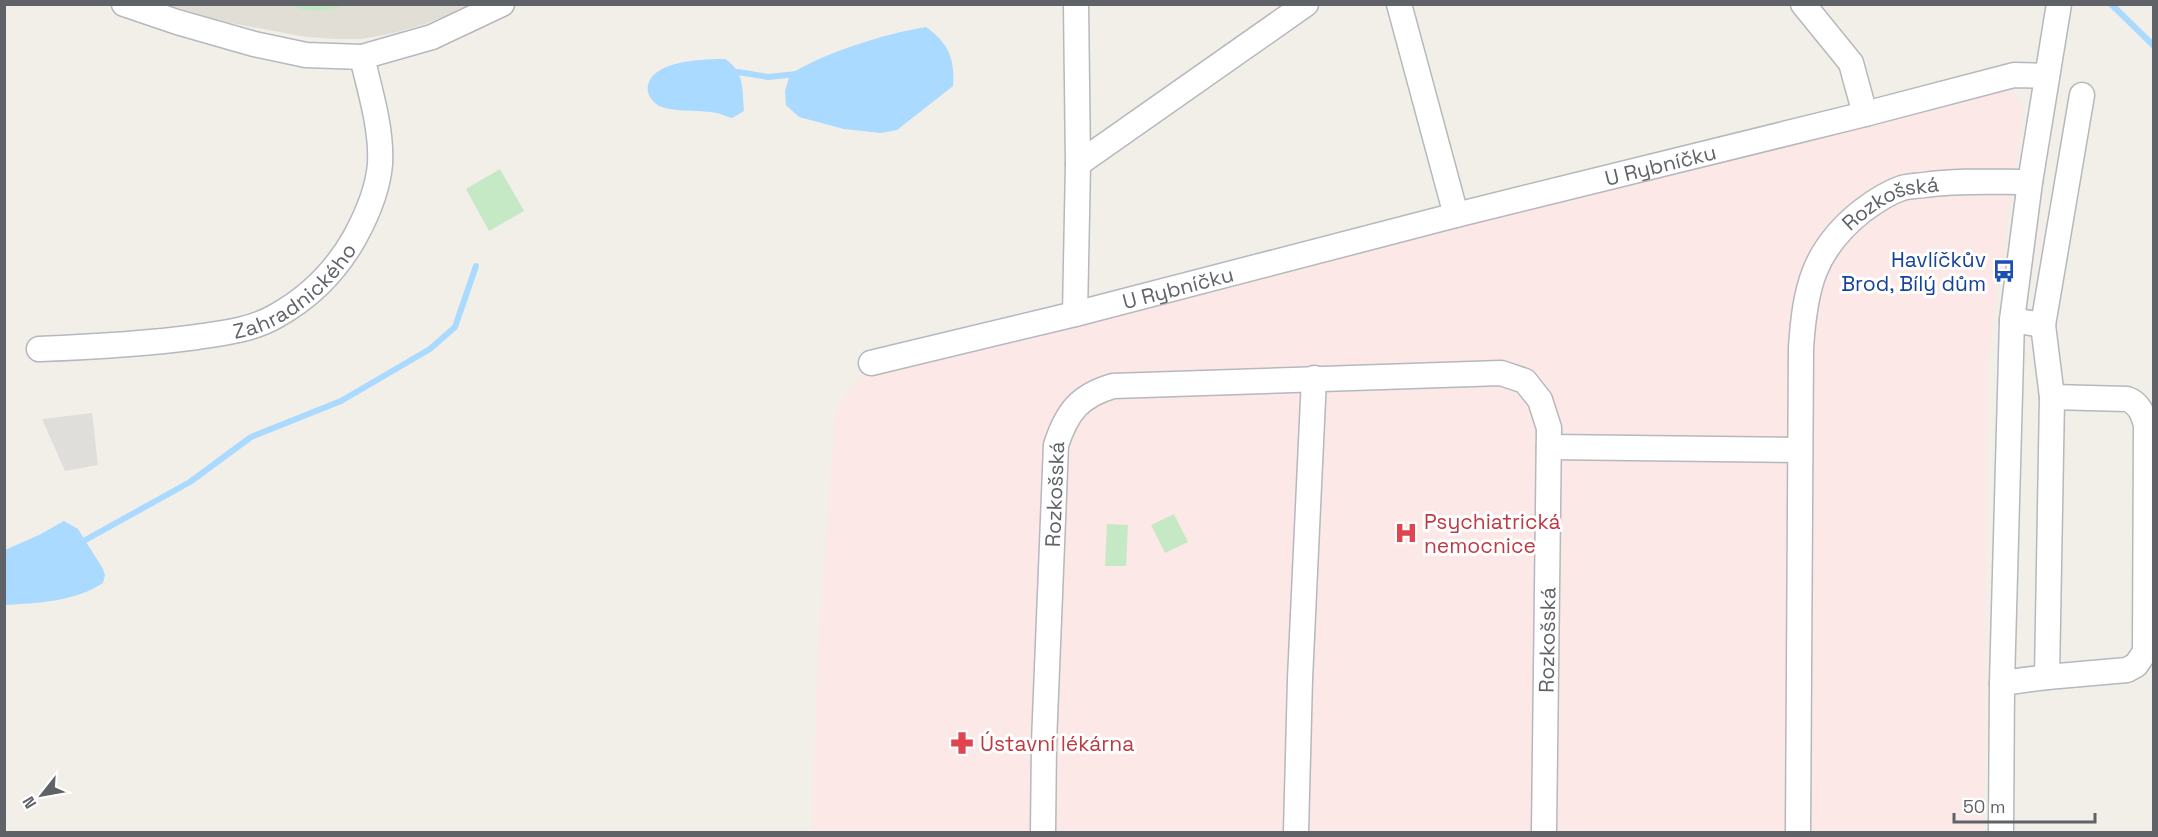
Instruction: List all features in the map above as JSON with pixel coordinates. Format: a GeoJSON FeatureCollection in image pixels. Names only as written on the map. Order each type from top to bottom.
{"type":"FeatureCollection","features":[{"type":"Feature","properties":{"kind":"street"},"geometry":{"type":"LineString","coordinates":[[124,4],[254,44],[306,55],[362,57],[432,38],[502,4]]}},
{"type":"Feature","properties":{"kind":"street"},"geometry":{"type":"LineString","coordinates":[[1075,314],[1078,164],[1076,4]]}},
{"type":"Feature","properties":{"kind":"street"},"geometry":{"type":"LineString","coordinates":[[1078,164],[1306,4]]}},
{"type":"Feature","properties":{"kind":"street"},"geometry":{"type":"LineString","coordinates":[[1399,4],[1456,215]]}},
{"type":"Feature","properties":{"kind":"street"},"geometry":{"type":"LineString","coordinates":[[1803,4],[1851,63],[1865,114]]}},
{"type":"Feature","properties":{"kind":"street"},"geometry":{"type":"LineString","coordinates":[[2001,832],[2002,683],[2012,320],[2030,182],[2059,4]]}},
{"type":"Feature","properties":{"kind":"street","name":"Zahradnického"},"geometry":{"type":"LineString","coordinates":[[39,349],[126,345],[234,331],[276,316],[326,278],[343,259],[359,229],[374,194],[380,165],[378,131],[362,57]]}},
{"type":"Feature","properties":{"kind":"street","name":"U Rybníčku"},"geometry":{"type":"LineString","coordinates":[[871,363],[1075,314],[1456,215],[2014,75],[2047,76]]}},
{"type":"Feature","properties":{"kind":"street"},"geometry":{"type":"LineString","coordinates":[[2048,677],[2052,397],[2043,325],[2082,95]]}},
{"type":"Feature","properties":{"kind":"street","name":"Rozkošská"},"geometry":{"type":"LineString","coordinates":[[1798,832],[1803,312],[1812,276],[1825,249],[1846,224],[1874,202],[1902,188],[1944,182],[2030,182]]}},
{"type":"Feature","properties":{"kind":"street"},"geometry":{"type":"LineString","coordinates":[[2012,320],[2043,325]]}},
{"type":"Feature","properties":{"kind":"street","name":"Rozkošská"},"geometry":{"type":"LineString","coordinates":[[1043,832],[1044,743],[1056,445],[1063,424],[1079,403],[1096,391],[1113,386],[1501,373],[1525,381],[1540,400],[1549,428],[1545,832]]}},
{"type":"Feature","properties":{"kind":"street"},"geometry":{"type":"LineString","coordinates":[[1296,832],[1300,679],[1314,378]]}},
{"type":"Feature","properties":{"kind":"street"},"geometry":{"type":"LineString","coordinates":[[2002,683],[2127,670],[2136,665],[2145,652],[2146,425],[2143,414],[2132,400],[2127,399],[2052,397]]}},
{"type":"Feature","properties":{"kind":"street"},"geometry":{"type":"LineString","coordinates":[[1549,447],[1800,450]]}},
{"type":"Feature","properties":{"kind":"shaded area"},"geometry":{"type":"Polygon","coordinates":[[[169,5],[475,5],[394,33],[362,39],[335,39],[306,37],[226,22],[169,5]]]}},
{"type":"Feature","properties":{"kind":"shaded area","name":"Psychiatrická nemocnice"},"geometry":{"type":"Polygon","coordinates":[[[1997,90],[2017,95],[2023,104],[2023,114],[1987,365],[1984,832],[812,832],[818,651],[835,416],[840,402],[850,388],[868,374],[1997,90]]]}},
{"type":"Feature","properties":{"kind":"shaded area"},"geometry":{"type":"Polygon","coordinates":[[[92,413],[98,465],[65,471],[42,419],[92,413]]]}},
{"type":"Feature","properties":{"kind":"green space"},"geometry":{"type":"Polygon","coordinates":[[[289,5],[344,5],[330,10],[317,11],[303,10],[289,5]]]}},
{"type":"Feature","properties":{"kind":"green space"},"geometry":{"type":"Polygon","coordinates":[[[500,169],[524,211],[489,231],[466,189],[500,169]]]}},
{"type":"Feature","properties":{"kind":"green space"},"geometry":{"type":"Polygon","coordinates":[[[1174,514],[1188,542],[1165,553],[1151,525],[1174,514]]]}},
{"type":"Feature","properties":{"kind":"green space"},"geometry":{"type":"Polygon","coordinates":[[[1107,524],[1128,525],[1126,566],[1105,566],[1107,524]]]}},
{"type":"Feature","properties":{"kind":"water"},"geometry":{"type":"Polygon","coordinates":[[[926,27],[945,45],[953,67],[953,86],[897,130],[881,133],[844,129],[799,117],[786,105],[785,91],[790,74],[821,58],[856,45],[926,27]]]}},
{"type":"Feature","properties":{"kind":"water"},"geometry":{"type":"Polygon","coordinates":[[[725,59],[739,75],[742,88],[744,111],[732,118],[713,112],[665,108],[657,105],[649,96],[649,81],[665,67],[691,61],[725,59]]]}},
{"type":"Feature","properties":{"kind":"water"},"geometry":{"type":"Polygon","coordinates":[[[64,521],[78,529],[103,569],[105,575],[103,583],[68,598],[5,605],[5,550],[64,521]]]}},
{"type":"Feature","properties":{"kind":"waterway"},"geometry":{"type":"LineString","coordinates":[[2111,4],[2154,46]]}},
{"type":"Feature","properties":{"kind":"waterway"},"geometry":{"type":"LineString","coordinates":[[730,74],[738,72],[768,77],[797,74]]}},
{"type":"Feature","properties":{"kind":"waterway"},"geometry":{"type":"LineString","coordinates":[[80,543],[190,482],[251,437],[341,401],[430,349],[455,327],[476,266]]}},
{"type":"Feature","properties":{"kind":"place","name":"Havlíčkův Brod, Bílý dům"},"geometry":{"type":"Point","coordinates":[2004,271]}},
{"type":"Feature","properties":{"kind":"place","name":"Psychiatrická nemocnice"},"geometry":{"type":"Point","coordinates":[1406,533]}},
{"type":"Feature","properties":{"kind":"place","name":"Ústavní lékárna"},"geometry":{"type":"Point","coordinates":[962,743]}}]}
